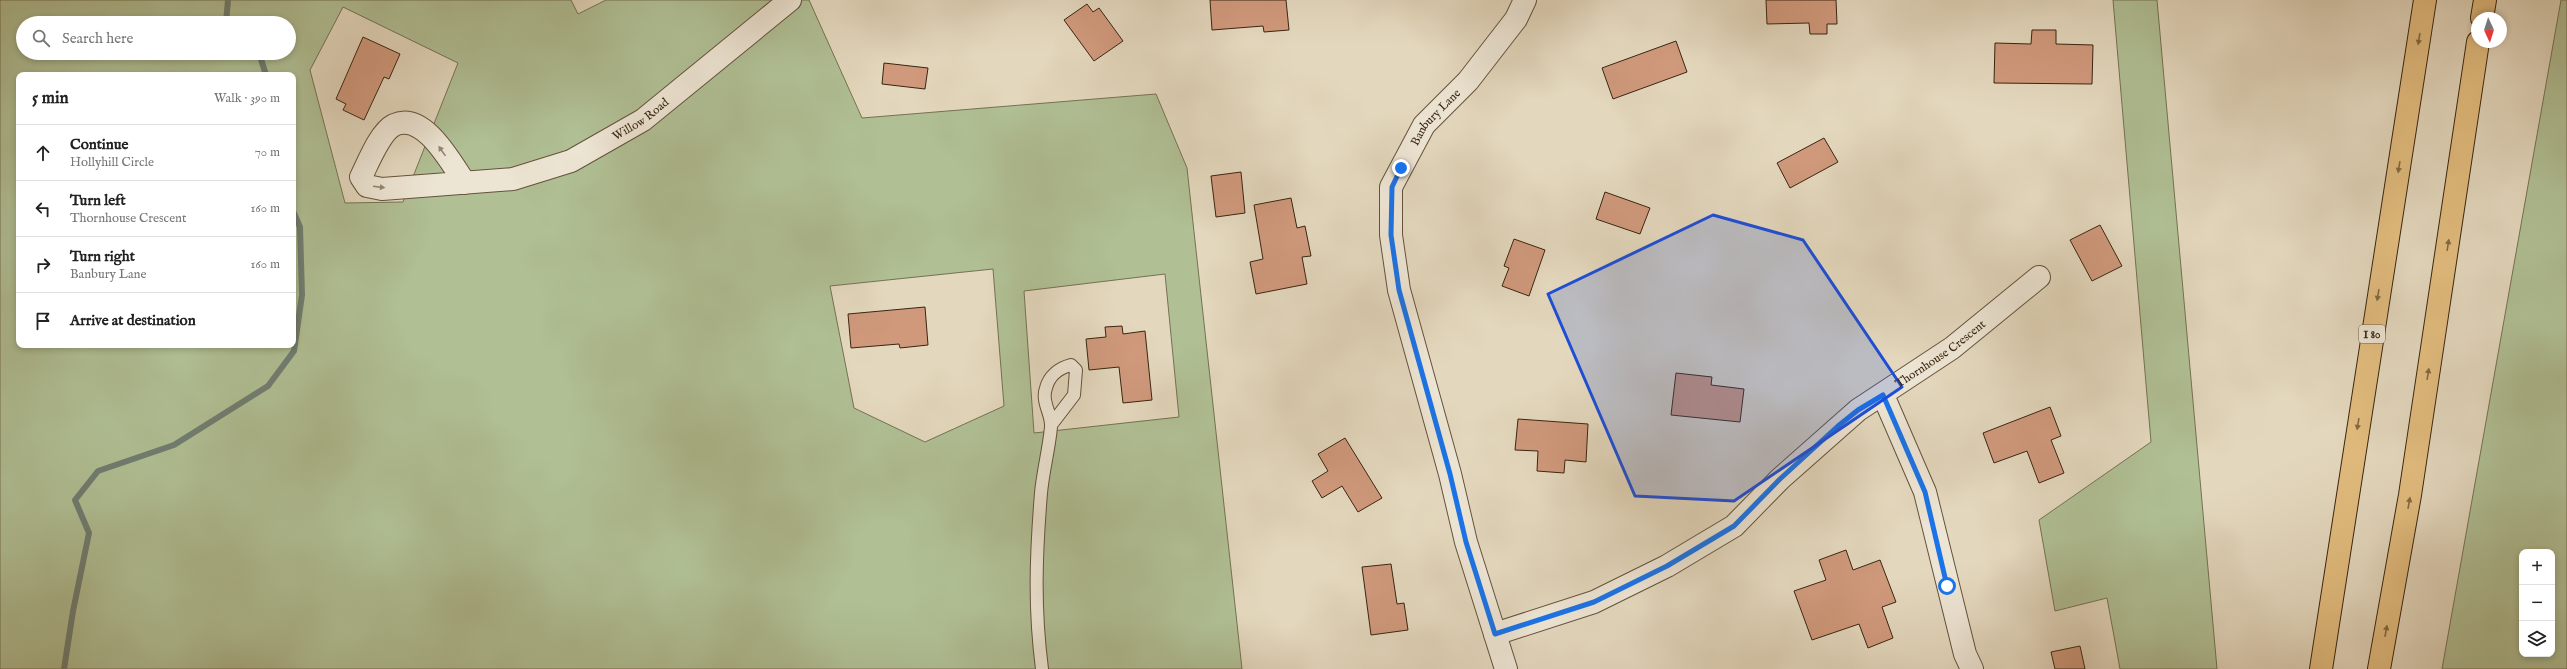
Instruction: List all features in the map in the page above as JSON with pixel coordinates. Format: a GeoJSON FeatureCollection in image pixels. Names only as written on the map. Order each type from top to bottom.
{"type":"FeatureCollection","features":[{"type":"Feature","properties":{"kind":"highway","name":"I 80"},"geometry":{"type":"LineString","coordinates":[[2321,669],[2425,0]]}},
{"type":"Feature","properties":{"kind":"highway"},"geometry":{"type":"LineString","coordinates":[[2483,12],[2485,0]]}},
{"type":"Feature","properties":{"kind":"highway"},"geometry":{"type":"LineString","coordinates":[[2379,669],[2410,495],[2477,48]]}},
{"type":"Feature","properties":{"kind":"street","name":"Willow Road"},"geometry":{"type":"LineString","coordinates":[[464,183],[514,179],[571,161],[643,120],[790,0]]}},
{"type":"Feature","properties":{"kind":"street","name":"Banbury Lane"},"geometry":{"type":"LineString","coordinates":[[1506,669],[1466,542],[1450,474],[1399,290],[1391,235],[1392,187],[1424,125],[1468,81],[1516,19],[1525,0]]}},
{"type":"Feature","properties":{"kind":"street","name":"Thornhouse Crescent"},"geometry":{"type":"LineString","coordinates":[[1495,634],[1594,602],[1667,566],[1734,526],[1780,479],[1838,426],[1858,410],[1883,395],[1952,348],[2039,277]]}},
{"type":"Feature","properties":{"kind":"street"},"geometry":{"type":"LineString","coordinates":[[1883,395],[1925,492],[1965,654],[1972,669]]}},
{"type":"Feature","properties":{"kind":"lane"},"geometry":{"type":"LineString","coordinates":[[1042,669],[1035,616],[1035,580],[1041,492],[1051,424]]}},
{"type":"Feature","properties":{"kind":"highlighted area"},"geometry":{"type":"Polygon","coordinates":[[[1713,215],[1803,240],[1902,387],[1734,501],[1635,496],[1548,294],[1713,215]]]}},
{"type":"Feature","properties":{"kind":"green space"},"geometry":{"type":"Polygon","coordinates":[[[0,0],[571,0],[578,14],[606,0],[809,0],[862,118],[1156,94],[1187,168],[1242,669],[0,669],[0,0]],[[343,7],[310,70],[345,203],[403,202],[458,63],[343,7]],[[993,269],[830,286],[854,408],[925,442],[1004,406],[993,269]],[[1165,274],[1024,291],[1034,433],[1179,417],[1165,274]]]}},
{"type":"Feature","properties":{"kind":"green space"},"geometry":{"type":"Polygon","coordinates":[[[2113,0],[2157,0],[2217,669],[2120,669],[2107,598],[2055,611],[2039,520],[2151,442],[2113,0]]]}},
{"type":"Feature","properties":{"kind":"green space"},"geometry":{"type":"Polygon","coordinates":[[[2561,0],[2567,0],[2567,669],[2442,669],[2561,0]]]}},
{"type":"Feature","properties":{"kind":"building"},"geometry":{"type":"Polygon","coordinates":[[[1210,0],[1286,0],[1289,30],[1264,32],[1263,26],[1212,30],[1210,0]]]}},
{"type":"Feature","properties":{"kind":"building"},"geometry":{"type":"Polygon","coordinates":[[[1766,0],[1836,0],[1837,24],[1827,24],[1827,34],[1810,34],[1809,23],[1767,24],[1766,0]]]}},
{"type":"Feature","properties":{"kind":"building"},"geometry":{"type":"Polygon","coordinates":[[[1087,4],[1093,12],[1099,8],[1123,41],[1094,61],[1064,20],[1087,4]]]}},
{"type":"Feature","properties":{"kind":"building"},"geometry":{"type":"Polygon","coordinates":[[[2032,30],[2056,30],[2056,44],[2093,45],[2092,84],[1994,83],[1995,43],[2031,44],[2032,30]]]}},
{"type":"Feature","properties":{"kind":"building"},"geometry":{"type":"Polygon","coordinates":[[[363,37],[400,54],[389,79],[384,77],[364,120],[343,110],[346,104],[336,99],[363,37]]]}},
{"type":"Feature","properties":{"kind":"building"},"geometry":{"type":"Polygon","coordinates":[[[1676,41],[1687,72],[1613,99],[1602,68],[1676,41]]]}},
{"type":"Feature","properties":{"kind":"building"},"geometry":{"type":"Polygon","coordinates":[[[884,63],[928,68],[925,89],[882,84],[884,63]]]}},
{"type":"Feature","properties":{"kind":"building"},"geometry":{"type":"Polygon","coordinates":[[[1824,138],[1838,162],[1790,188],[1777,163],[1824,138]]]}},
{"type":"Feature","properties":{"kind":"building"},"geometry":{"type":"Polygon","coordinates":[[[1241,172],[1245,213],[1216,217],[1211,176],[1241,172]]]}},
{"type":"Feature","properties":{"kind":"building"},"geometry":{"type":"Polygon","coordinates":[[[1605,192],[1650,208],[1640,234],[1596,219],[1605,192]]]}},
{"type":"Feature","properties":{"kind":"building"},"geometry":{"type":"Polygon","coordinates":[[[1291,198],[1297,228],[1305,226],[1311,256],[1302,257],[1307,284],[1256,294],[1250,262],[1263,259],[1254,205],[1291,198]]]}},
{"type":"Feature","properties":{"kind":"building"},"geometry":{"type":"Polygon","coordinates":[[[2100,225],[2122,266],[2092,281],[2070,240],[2100,225]]]}},
{"type":"Feature","properties":{"kind":"building"},"geometry":{"type":"Polygon","coordinates":[[[1514,239],[1545,250],[1529,296],[1502,286],[1509,268],[1504,266],[1514,239]]]}},
{"type":"Feature","properties":{"kind":"building"},"geometry":{"type":"Polygon","coordinates":[[[925,307],[928,345],[900,348],[899,344],[851,348],[848,314],[925,307]]]}},
{"type":"Feature","properties":{"kind":"building"},"geometry":{"type":"Polygon","coordinates":[[[1122,326],[1123,334],[1145,331],[1152,400],[1123,403],[1119,367],[1089,370],[1086,339],[1106,337],[1105,327],[1122,326]]]}},
{"type":"Feature","properties":{"kind":"building"},"geometry":{"type":"Polygon","coordinates":[[[1676,373],[1712,377],[1711,385],[1744,389],[1740,422],[1671,415],[1676,373]]]}},
{"type":"Feature","properties":{"kind":"building"},"geometry":{"type":"Polygon","coordinates":[[[2050,407],[2061,436],[2051,440],[2064,473],[2039,483],[2027,451],[1994,463],[1983,433],[2050,407]]]}},
{"type":"Feature","properties":{"kind":"building"},"geometry":{"type":"Polygon","coordinates":[[[1518,419],[1588,424],[1586,462],[1565,460],[1564,473],[1537,471],[1538,451],[1515,450],[1518,419]]]}},
{"type":"Feature","properties":{"kind":"building"},"geometry":{"type":"Polygon","coordinates":[[[1345,438],[1382,498],[1358,512],[1342,486],[1322,498],[1312,481],[1328,471],[1318,454],[1345,438]]]}},
{"type":"Feature","properties":{"kind":"building"},"geometry":{"type":"Polygon","coordinates":[[[1846,550],[1853,570],[1880,560],[1896,602],[1882,607],[1893,638],[1868,648],[1859,624],[1812,640],[1794,591],[1826,580],[1819,560],[1846,550]]]}},
{"type":"Feature","properties":{"kind":"building"},"geometry":{"type":"Polygon","coordinates":[[[1391,564],[1397,604],[1404,603],[1408,630],[1371,635],[1362,567],[1391,564]]]}},
{"type":"Feature","properties":{"kind":"building"},"geometry":{"type":"Polygon","coordinates":[[[2080,646],[2085,669],[2055,669],[2051,652],[2080,646]]]}},
{"type":"Feature","properties":{"kind":"waterway"},"geometry":{"type":"LineString","coordinates":[[227,16],[228,0]]}},
{"type":"Feature","properties":{"kind":"waterway"},"geometry":{"type":"LineString","coordinates":[[261,60],[265,72]]}},
{"type":"Feature","properties":{"kind":"waterway"},"geometry":{"type":"LineString","coordinates":[[296,218],[300,227],[302,295],[296,337]]}},
{"type":"Feature","properties":{"kind":"waterway"},"geometry":{"type":"LineString","coordinates":[[64,669],[73,611],[89,533],[75,500],[98,471],[174,445],[268,386],[294,351],[294,348]]}},
{"type":"Feature","properties":{"kind":"route"},"geometry":{"type":"LineString","coordinates":[[1401,168],[1392,187],[1391,235],[1399,290],[1450,474],[1466,542],[1495,634],[1594,602],[1667,566],[1734,526],[1780,479],[1838,426],[1858,410],[1883,395],[1925,492],[1947,586]]}}]}
